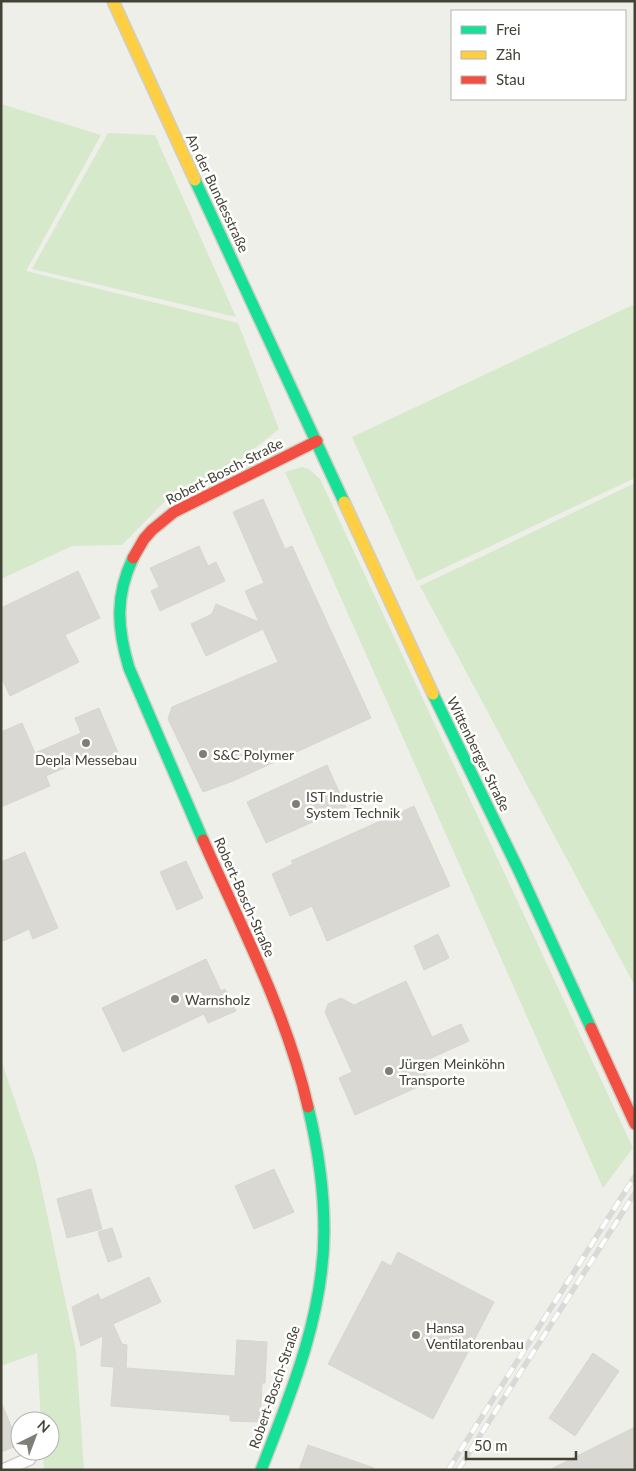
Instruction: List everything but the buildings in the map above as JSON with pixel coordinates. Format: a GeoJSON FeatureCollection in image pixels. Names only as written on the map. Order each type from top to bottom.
{"type":"FeatureCollection","features":[{"type":"Feature","properties":{"kind":"main road","name":"An der Bundesstraße"},"geometry":{"type":"LineString","coordinates":[[113,1],[297,397]]}},
{"type":"Feature","properties":{"kind":"main road","name":"Wittenberger Straße"},"geometry":{"type":"LineString","coordinates":[[297,397],[425,678],[519,872],[635,1124]]}},
{"type":"Feature","properties":{"kind":"main road","name":"Robert-Bosch-Straße"},"geometry":{"type":"LineString","coordinates":[[261,1470],[298,1369],[311,1324],[320,1278],[324,1233],[319,1161],[303,1080],[292,1046],[272,994],[208,852],[129,668],[120,636],[120,609],[130,561],[141,542],[158,524],[174,512],[317,440]]}},
{"type":"Feature","properties":{"kind":"street"},"geometry":{"type":"LineString","coordinates":[[4,1470],[24,1461]]}},
{"type":"Feature","properties":{"kind":"green space"},"geometry":{"type":"Polygon","coordinates":[[[1,104],[101,135],[26,271],[238,323],[279,429],[235,464],[169,497],[122,545],[72,546],[1,579],[1,104]]]}},
{"type":"Feature","properties":{"kind":"green space"},"geometry":{"type":"Polygon","coordinates":[[[108,133],[155,135],[236,317],[32,269],[108,133]]]}},
{"type":"Feature","properties":{"kind":"green space"},"geometry":{"type":"Polygon","coordinates":[[[635,304],[635,478],[417,581],[352,437],[635,304]]]}},
{"type":"Feature","properties":{"kind":"green space"},"geometry":{"type":"Polygon","coordinates":[[[302,467],[309,469],[320,479],[633,1148],[603,1188],[285,472],[302,467]]]}},
{"type":"Feature","properties":{"kind":"green space"},"geometry":{"type":"Polygon","coordinates":[[[635,483],[635,986],[420,586],[635,483]]]}},
{"type":"Feature","properties":{"kind":"green space"},"geometry":{"type":"Polygon","coordinates":[[[1,1060],[36,1162],[76,1351],[84,1470],[44,1470],[44,1461],[60,1461],[60,1411],[40,1411],[37,1353],[1,1366],[1,1060]]]}},
{"type":"Feature","properties":{"kind":"railway"},"geometry":{"type":"LineString","coordinates":[[448,1470],[635,1176]]}},
{"type":"Feature","properties":{"kind":"railway"},"geometry":{"type":"LineString","coordinates":[[458,1470],[635,1193]]}},
{"type":"Feature","properties":{"kind":"traffic: fast"},"geometry":{"type":"LineString","coordinates":[[195,180],[344,502]]}},
{"type":"Feature","properties":{"kind":"traffic: fast"},"geometry":{"type":"LineString","coordinates":[[133,558],[127,572],[121,599],[120,626],[125,653],[129,668],[203,840]]}},
{"type":"Feature","properties":{"kind":"traffic: fast"},"geometry":{"type":"LineString","coordinates":[[433,694],[519,871],[591,1028]]}},
{"type":"Feature","properties":{"kind":"traffic: fast"},"geometry":{"type":"LineString","coordinates":[[261,1470],[284,1412],[304,1353],[312,1323],[323,1262],[324,1215],[322,1184],[308,1107]]}},
{"type":"Feature","properties":{"kind":"traffic: slow"},"geometry":{"type":"LineString","coordinates":[[113,1],[195,180]]}},
{"type":"Feature","properties":{"kind":"traffic: slow"},"geometry":{"type":"LineString","coordinates":[[344,502],[433,694]]}},
{"type":"Feature","properties":{"kind":"traffic: jam"},"geometry":{"type":"LineString","coordinates":[[133,558],[144,539],[152,530],[174,512],[317,441]]}},
{"type":"Feature","properties":{"kind":"traffic: jam"},"geometry":{"type":"LineString","coordinates":[[203,840],[276,1004],[299,1072],[308,1107]]}},
{"type":"Feature","properties":{"kind":"traffic: jam"},"geometry":{"type":"LineString","coordinates":[[591,1028],[635,1124]]}},
{"type":"Feature","properties":{"kind":"place","name":"Depla Messebau"},"geometry":{"type":"Point","coordinates":[86,743]}},
{"type":"Feature","properties":{"kind":"place","name":"S&C Polymer"},"geometry":{"type":"Point","coordinates":[203,754]}},
{"type":"Feature","properties":{"kind":"place","name":"IST Industrie System Technik"},"geometry":{"type":"Point","coordinates":[296,804]}},
{"type":"Feature","properties":{"kind":"place","name":"Warnsholz"},"geometry":{"type":"Point","coordinates":[175,999]}},
{"type":"Feature","properties":{"kind":"place","name":"Jürgen Meinköhn Transporte"},"geometry":{"type":"Point","coordinates":[389,1071]}},
{"type":"Feature","properties":{"kind":"place","name":"Hansa Ventilatorenbau"},"geometry":{"type":"Point","coordinates":[416,1335]}}]}
